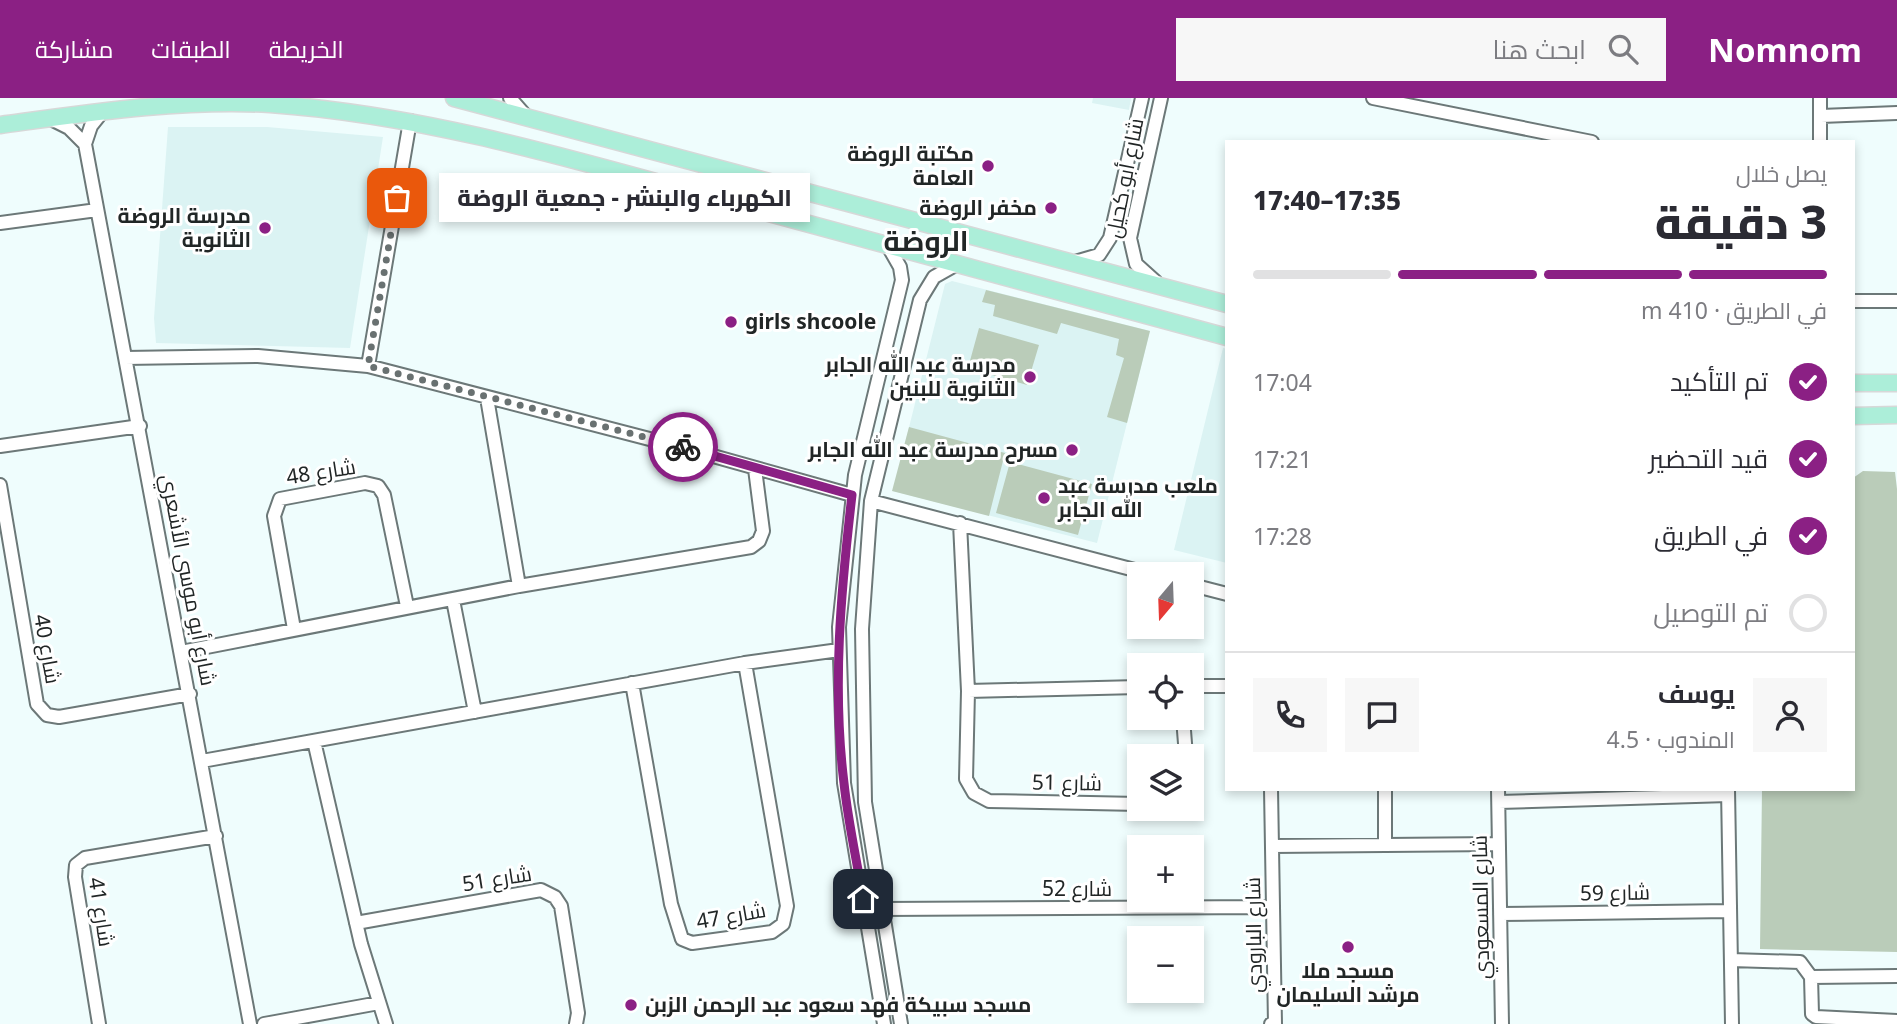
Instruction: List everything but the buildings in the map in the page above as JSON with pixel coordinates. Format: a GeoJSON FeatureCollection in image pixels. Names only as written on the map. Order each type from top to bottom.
{"type":"FeatureCollection","features":[{"type":"Feature","properties":{"kind":"main road"},"geometry":{"type":"LineString","coordinates":[[367,98],[371,115]]}},
{"type":"Feature","properties":{"kind":"main road"},"geometry":{"type":"LineString","coordinates":[[454,98],[1225,303]]}},
{"type":"Feature","properties":{"kind":"main road"},"geometry":{"type":"LineString","coordinates":[[0,125],[161,105],[278,101],[410,121],[547,154],[1225,336]]}},
{"type":"Feature","properties":{"kind":"main road"},"geometry":{"type":"LineString","coordinates":[[1855,383],[1897,383]]}},
{"type":"Feature","properties":{"kind":"main road"},"geometry":{"type":"LineString","coordinates":[[1855,415],[1897,415]]}},
{"type":"Feature","properties":{"kind":"street"},"geometry":{"type":"LineString","coordinates":[[510,98],[525,115]]}},
{"type":"Feature","properties":{"kind":"street","name":"شارع أبو كحيل"},"geometry":{"type":"LineString","coordinates":[[1066,262],[1090,260],[1099,255],[1108,243],[1142,98]]}},
{"type":"Feature","properties":{"kind":"street","name":"شارع أبو كحيل"},"geometry":{"type":"LineString","coordinates":[[1161,98],[1132,222],[1130,245],[1136,264],[1150,278],[1169,288]]}},
{"type":"Feature","properties":{"kind":"street"},"geometry":{"type":"LineString","coordinates":[[1373,98],[1531,135],[1575,140]]}},
{"type":"Feature","properties":{"kind":"street"},"geometry":{"type":"LineString","coordinates":[[1820,98],[1820,140]]}},
{"type":"Feature","properties":{"kind":"street"},"geometry":{"type":"LineString","coordinates":[[49,118],[69,128],[85,144],[91,126],[103,111]]}},
{"type":"Feature","properties":{"kind":"street"},"geometry":{"type":"LineString","coordinates":[[1821,116],[1897,113]]}},
{"type":"Feature","properties":{"kind":"street"},"geometry":{"type":"LineString","coordinates":[[368,366],[410,121]]}},
{"type":"Feature","properties":{"kind":"street","name":"شارع أبو موسى الأشعري"},"geometry":{"type":"LineString","coordinates":[[85,144],[250,1024]]}},
{"type":"Feature","properties":{"kind":"street"},"geometry":{"type":"LineString","coordinates":[[0,223],[97,210]]}},
{"type":"Feature","properties":{"kind":"street"},"geometry":{"type":"LineString","coordinates":[[1115,218],[1123,224],[1132,222]]}},
{"type":"Feature","properties":{"kind":"street"},"geometry":{"type":"LineString","coordinates":[[884,1024],[842,754],[839,650],[852,495],[902,280],[900,267],[888,246]]}},
{"type":"Feature","properties":{"kind":"street"},"geometry":{"type":"LineString","coordinates":[[901,1024],[864,802],[862,629],[871,501],[926,287],[942,271],[957,264]]}},
{"type":"Feature","properties":{"kind":"street"},"geometry":{"type":"LineString","coordinates":[[1855,301],[1897,301]]}},
{"type":"Feature","properties":{"kind":"street"},"geometry":{"type":"LineString","coordinates":[[125,358],[258,356],[368,366],[688,449],[852,495]]}},
{"type":"Feature","properties":{"kind":"street"},"geometry":{"type":"LineString","coordinates":[[879,383],[891,377],[899,386]]}},
{"type":"Feature","properties":{"kind":"street"},"geometry":{"type":"LineString","coordinates":[[487,398],[519,586]]}},
{"type":"Feature","properties":{"kind":"street"},"geometry":{"type":"LineString","coordinates":[[0,446],[139,426]]}},
{"type":"Feature","properties":{"kind":"street"},"geometry":{"type":"LineString","coordinates":[[181,652],[407,606],[751,547],[760,541],[763,531],[755,469]]}},
{"type":"Feature","properties":{"kind":"street","name":"شارع 48"},"geometry":{"type":"LineString","coordinates":[[294,629],[274,516],[280,499],[365,483],[378,486],[384,495],[407,606]]}},
{"type":"Feature","properties":{"kind":"street","name":"شارع 40"},"geometry":{"type":"LineString","coordinates":[[0,485],[37,704],[47,715],[60,717],[190,694]]}},
{"type":"Feature","properties":{"kind":"street"},"geometry":{"type":"LineString","coordinates":[[871,501],[1127,568]]}},
{"type":"Feature","properties":{"kind":"street","name":"شارع 51"},"geometry":{"type":"LineString","coordinates":[[960,523],[968,691],[966,779],[974,793],[989,801],[1127,804]]}},
{"type":"Feature","properties":{"kind":"street"},"geometry":{"type":"LineString","coordinates":[[1204,588],[1225,593]]}},
{"type":"Feature","properties":{"kind":"street"},"geometry":{"type":"LineString","coordinates":[[453,600],[475,712]]}},
{"type":"Feature","properties":{"kind":"street"},"geometry":{"type":"LineString","coordinates":[[202,761],[745,663],[839,650]]}},
{"type":"Feature","properties":{"kind":"street","name":"شارع 47"},"geometry":{"type":"LineString","coordinates":[[632,683],[671,904],[682,939],[692,943],[772,932],[783,923],[787,906],[745,663]]}},
{"type":"Feature","properties":{"kind":"street"},"geometry":{"type":"LineString","coordinates":[[1204,686],[1225,686]]}},
{"type":"Feature","properties":{"kind":"street"},"geometry":{"type":"LineString","coordinates":[[968,691],[1127,687]]}},
{"type":"Feature","properties":{"kind":"street"},"geometry":{"type":"LineString","coordinates":[[840,725],[846,734],[852,736],[857,734],[863,725]]}},
{"type":"Feature","properties":{"kind":"street"},"geometry":{"type":"LineString","coordinates":[[314,741],[356,923],[386,1024]]}},
{"type":"Feature","properties":{"kind":"street"},"geometry":{"type":"LineString","coordinates":[[842,754],[850,748],[864,755]]}},
{"type":"Feature","properties":{"kind":"street","name":"شارع البارودي"},"geometry":{"type":"LineString","coordinates":[[1271,791],[1273,1024]]}},
{"type":"Feature","properties":{"kind":"street"},"geometry":{"type":"LineString","coordinates":[[1385,791],[1385,843]]}},
{"type":"Feature","properties":{"kind":"street"},"geometry":{"type":"LineString","coordinates":[[1499,796],[1728,792],[1732,1024]]}},
{"type":"Feature","properties":{"kind":"street","name":"شارع المسعودي"},"geometry":{"type":"LineString","coordinates":[[1499,796],[1502,1024]]}},
{"type":"Feature","properties":{"kind":"street","name":"شارع 41"},"geometry":{"type":"LineString","coordinates":[[99,1024],[75,877],[76,865],[85,858],[216,836]]}},
{"type":"Feature","properties":{"kind":"street","name":"شارع البارودي"},"geometry":{"type":"LineString","coordinates":[[1272,846],[1498,844]]}},
{"type":"Feature","properties":{"kind":"street","name":"شارع 51"},"geometry":{"type":"LineString","coordinates":[[356,923],[541,890],[548,892],[561,905],[578,1013],[576,1024]]}},
{"type":"Feature","properties":{"kind":"street","name":"شارع 52"},"geometry":{"type":"LineString","coordinates":[[882,909],[1272,906]]}},
{"type":"Feature","properties":{"kind":"street","name":"شارع 59"},"geometry":{"type":"LineString","coordinates":[[1500,914],[1730,911]]}},
{"type":"Feature","properties":{"kind":"street"},"geometry":{"type":"LineString","coordinates":[[1731,960],[1795,960],[1806,967],[1811,977],[1812,1014],[1816,1017],[1897,1021]]}},
{"type":"Feature","properties":{"kind":"street"},"geometry":{"type":"LineString","coordinates":[[1811,977],[1897,976]]}},
{"type":"Feature","properties":{"kind":"street"},"geometry":{"type":"LineString","coordinates":[[264,1024],[379,1003]]}},
{"type":"Feature","properties":{"kind":"shaded area"},"geometry":{"type":"Polygon","coordinates":[[[1093,98],[1131,98],[1129,110],[1092,103],[1093,98]]]}},
{"type":"Feature","properties":{"kind":"shaded area","name":"مدرسة الروضة الثانوية"},"geometry":{"type":"Polygon","coordinates":[[[168,127],[267,127],[383,137],[350,348],[156,343],[154,318],[168,127]]]}},
{"type":"Feature","properties":{"kind":"shaded area","name":"مدرسة عبد الله الجابر الثانوية للبنين"},"geometry":{"type":"Polygon","coordinates":[[[952,281],[1150,331],[1097,543],[893,491],[945,284],[952,281]]]}},
{"type":"Feature","properties":{"kind":"shaded area"},"geometry":{"type":"Polygon","coordinates":[[[1223,348],[1225,563],[1174,550],[1223,348]]]}},
{"type":"Feature","properties":{"kind":"green space"},"geometry":{"type":"Polygon","coordinates":[[[986,290],[1150,331],[1127,423],[1107,417],[1124,358],[1116,355],[1119,339],[1061,323],[1057,334],[993,316],[995,305],[982,302],[986,290]]]}},
{"type":"Feature","properties":{"kind":"green space"},"geometry":{"type":"Polygon","coordinates":[[[979,328],[1039,345],[1027,385],[968,368],[979,328]]]}},
{"type":"Feature","properties":{"kind":"green space"},"geometry":{"type":"Polygon","coordinates":[[[909,427],[1005,453],[989,516],[892,491],[909,427]]]}},
{"type":"Feature","properties":{"kind":"green space","name":"ملعب مدرسة عبد الله الجابر"},"geometry":{"type":"Polygon","coordinates":[[[1010,462],[1092,484],[1078,535],[996,513],[1010,462]]]}},
{"type":"Feature","properties":{"kind":"green space"},"geometry":{"type":"Polygon","coordinates":[[[1863,471],[1895,472],[1897,489],[1897,952],[1760,949],[1762,791],[1855,791],[1855,477],[1863,471]]]}},
{"type":"Feature","properties":{"kind":"way so far"},"geometry":{"type":"LineString","coordinates":[[397,198],[368,366],[683,447]]}},
{"type":"Feature","properties":{"kind":"place","name":"مكتبة الروضة العامة"},"geometry":{"type":"Point","coordinates":[988,166]}},
{"type":"Feature","properties":{"kind":"place","name":"الكهرباء والبنشر - جمعية الروضة"},"geometry":{"type":"Point","coordinates":[397,198]}},
{"type":"Feature","properties":{"kind":"place","name":"مخفر الروضة"},"geometry":{"type":"Point","coordinates":[1051,208]}},
{"type":"Feature","properties":{"kind":"place","name":"مدرسة الروضة الثانوية"},"geometry":{"type":"Point","coordinates":[265,228]}},
{"type":"Feature","properties":{"kind":"place","name":"girls shcoole"},"geometry":{"type":"Point","coordinates":[731,322]}},
{"type":"Feature","properties":{"kind":"place","name":"مدرسة عبد الله الجابر الثانوية للبنين"},"geometry":{"type":"Point","coordinates":[1030,377]}},
{"type":"Feature","properties":{"kind":"place","name":"مسرح مدرسة عبد الله الجابر"},"geometry":{"type":"Point","coordinates":[1072,450]}},
{"type":"Feature","properties":{"kind":"place","name":"ملعب مدرسة عبد الله الجابر"},"geometry":{"type":"Point","coordinates":[1044,498]}},
{"type":"Feature","properties":{"kind":"place","name":"مسجد ملا مرشد السليمان"},"geometry":{"type":"Point","coordinates":[1348,947]}},
{"type":"Feature","properties":{"kind":"place","name":"مسجد سبيكة فهد سعود عبد الرحمن الزبن"},"geometry":{"type":"Point","coordinates":[631,1005]}},
{"type":"Feature","properties":{"kind":"district","name":"الروضة"},"geometry":{"type":"Point","coordinates":[926,241]}},
{"type":"Feature","properties":{"kind":"route"},"geometry":{"type":"LineString","coordinates":[[683,447],[852,495],[839,627],[840,725],[844,783],[863,899]]}}]}
